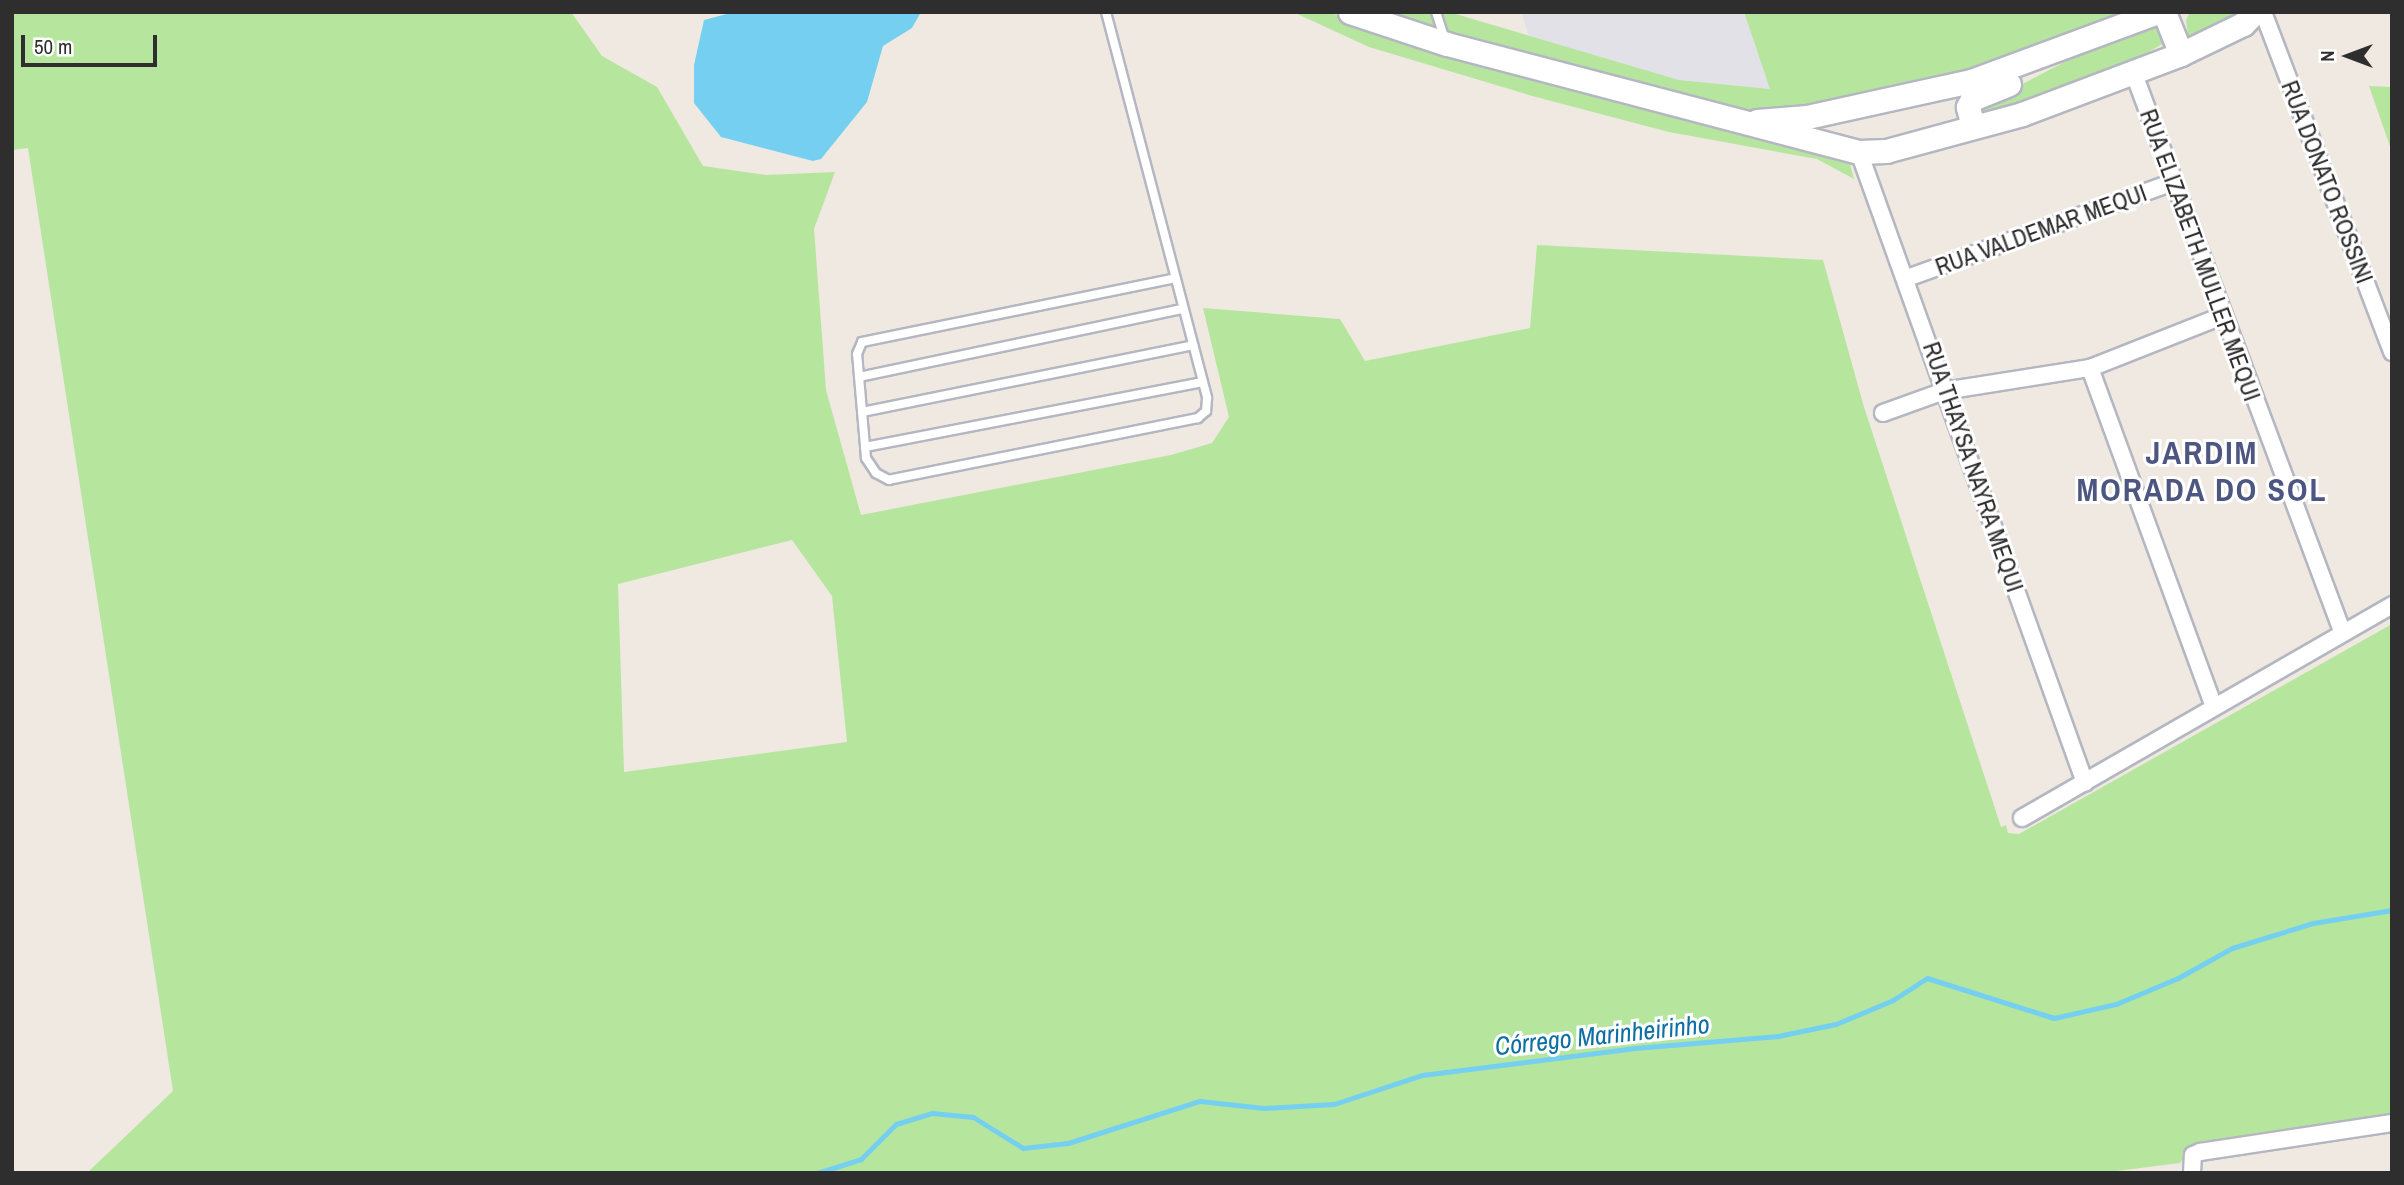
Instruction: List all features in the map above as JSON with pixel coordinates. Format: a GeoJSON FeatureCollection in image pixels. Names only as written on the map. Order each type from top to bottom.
{"type":"FeatureCollection","features":[{"type":"Feature","properties":{"kind":"main road"},"geometry":{"type":"LineString","coordinates":[[1350,12],[1447,44],[1859,152],[1886,151],[2022,114],[2134,74],[2181,54],[2244,24],[2255,12]]}},
{"type":"Feature","properties":{"kind":"main road"},"geometry":{"type":"LineString","coordinates":[[1744,121],[1807,117],[1971,81],[2068,49],[2158,12]]}},
{"type":"Feature","properties":{"kind":"main road"},"geometry":{"type":"LineString","coordinates":[[2164,12],[2181,54]]}},
{"type":"Feature","properties":{"kind":"main road"},"geometry":{"type":"LineString","coordinates":[[1972,126],[1968,107],[1972,100],[2045,69],[2068,49]]}},
{"type":"Feature","properties":{"kind":"street","name":"RUA DONATO ROSSINI"},"geometry":{"type":"LineString","coordinates":[[2263,12],[2392,352]]}},
{"type":"Feature","properties":{"kind":"street","name":"RUA ELIZABETH MULLER MEQUI"},"geometry":{"type":"LineString","coordinates":[[2134,74],[2222,316],[2343,631]]}},
{"type":"Feature","properties":{"kind":"street","name":"RUA THAYSA NAYRA MEQUI"},"geometry":{"type":"LineString","coordinates":[[1859,152],[1907,278],[1944,391],[2085,783]]}},
{"type":"Feature","properties":{"kind":"street","name":"RUA VALDEMAR MEQUI"},"geometry":{"type":"LineString","coordinates":[[1907,278],[2174,182]]}},
{"type":"Feature","properties":{"kind":"street"},"geometry":{"type":"LineString","coordinates":[[1884,413],[1944,391],[2090,368],[2222,316]]}},
{"type":"Feature","properties":{"kind":"street"},"geometry":{"type":"LineString","coordinates":[[2090,368],[2213,705]]}},
{"type":"Feature","properties":{"kind":"street"},"geometry":{"type":"LineString","coordinates":[[2022,818],[2213,705],[2392,605]]}},
{"type":"Feature","properties":{"kind":"street"},"geometry":{"type":"LineString","coordinates":[[2192,1173],[2193,1155],[2392,1123]]}},
{"type":"Feature","properties":{"kind":"lane"},"geometry":{"type":"LineString","coordinates":[[1107,12],[1203,382],[1206,411],[1198,418],[890,480],[876,473],[865,447],[859,377],[862,342],[1176,278]]}},
{"type":"Feature","properties":{"kind":"lane"},"geometry":{"type":"LineString","coordinates":[[1436,12],[1447,44]]}},
{"type":"Feature","properties":{"kind":"lane"},"geometry":{"type":"LineString","coordinates":[[859,377],[1184,309]]}},
{"type":"Feature","properties":{"kind":"lane"},"geometry":{"type":"LineString","coordinates":[[862,412],[1193,345]]}},
{"type":"Feature","properties":{"kind":"lane"},"geometry":{"type":"LineString","coordinates":[[865,447],[1203,382]]}},
{"type":"Feature","properties":{"kind":"shaded area"},"geometry":{"type":"Polygon","coordinates":[[[1521,12],[1744,12],[1771,89],[1679,80],[1529,36],[1521,12]]]}},
{"type":"Feature","properties":{"kind":"green space"},"geometry":{"type":"Polygon","coordinates":[[[12,12],[571,12],[602,56],[657,87],[703,166],[766,175],[835,172],[814,229],[826,390],[861,515],[1171,455],[1212,443],[1229,417],[1203,308],[1340,319],[1365,361],[1530,328],[1537,245],[1823,260],[1864,407],[2001,827],[2006,825],[2008,833],[2019,834],[2392,624],[2392,1114],[2191,1148],[2180,1163],[2101,1173],[87,1173],[173,1091],[28,148],[12,150],[12,12]],[[792,540],[618,584],[624,772],[847,742],[832,596],[792,540]]]}},
{"type":"Feature","properties":{"kind":"green space"},"geometry":{"type":"Polygon","coordinates":[[[1293,12],[1328,12],[1445,50],[1849,161],[1854,179],[1817,159],[1669,132],[1536,97],[1369,47],[1293,12]]]}},
{"type":"Feature","properties":{"kind":"green space"},"geometry":{"type":"Polygon","coordinates":[[[1371,12],[1449,12],[1679,80],[1770,89],[1744,12],[2145,12],[1969,78],[1765,117],[1371,12]]]}},
{"type":"Feature","properties":{"kind":"green space"},"geometry":{"type":"Polygon","coordinates":[[[2190,12],[2245,12],[2196,36],[2188,35],[2186,20],[2190,12]]]}},
{"type":"Feature","properties":{"kind":"green space"},"geometry":{"type":"Polygon","coordinates":[[[2153,27],[2165,30],[2168,41],[2127,64],[1985,118],[1977,108],[2072,58],[2153,27]]]}},
{"type":"Feature","properties":{"kind":"green space"},"geometry":{"type":"Polygon","coordinates":[[[2369,86],[2392,87],[2392,152],[2369,86]]]}},
{"type":"Feature","properties":{"kind":"water"},"geometry":{"type":"Polygon","coordinates":[[[734,12],[921,12],[912,28],[883,46],[867,102],[821,159],[813,161],[721,137],[694,103],[694,65],[704,20],[734,12]]]}},
{"type":"Feature","properties":{"kind":"waterway","name":"Córrego Marinheirinho"},"geometry":{"type":"LineString","coordinates":[[817,1173],[861,1159],[896,1124],[932,1113],[973,1117],[1023,1148],[1068,1143],[1200,1101],[1264,1108],[1334,1104],[1422,1075],[1635,1048],[1778,1036],[1836,1024],[1893,1000],[1927,978],[2054,1018],[2116,1004],[2178,978],[2232,948],[2313,923],[2392,910]]}},
{"type":"Feature","properties":{"kind":"district","name":"JARDIM MORADA DO SOL"},"geometry":{"type":"Point","coordinates":[2202,472]}}]}
